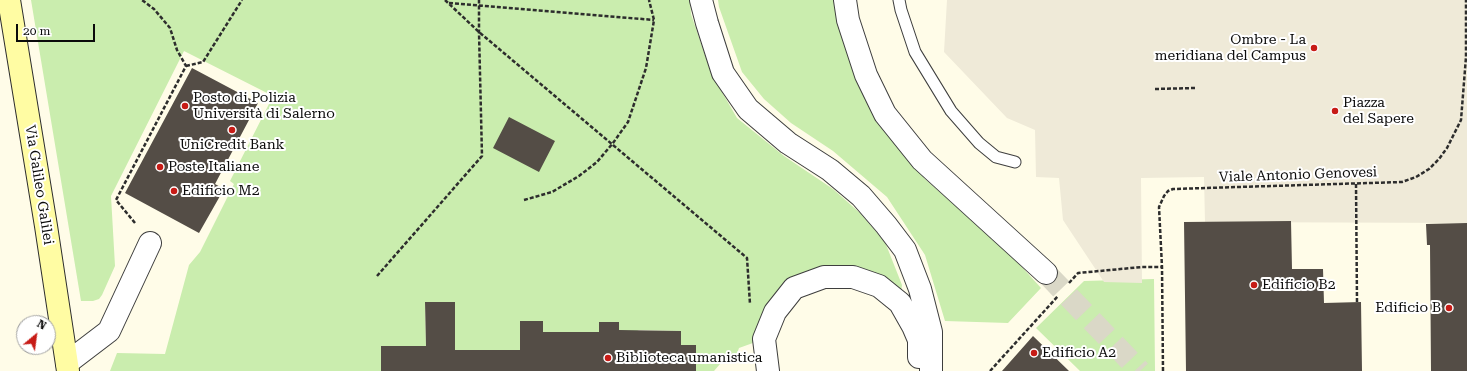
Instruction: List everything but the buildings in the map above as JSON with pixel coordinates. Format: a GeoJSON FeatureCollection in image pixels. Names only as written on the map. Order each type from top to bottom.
{"type":"FeatureCollection","features":[{"type":"Feature","properties":{"kind":"street","name":"Via Galileo Galilei"},"geometry":{"type":"LineString","coordinates":[[9,0],[68,367]]}},
{"type":"Feature","properties":{"kind":"street"},"geometry":{"type":"LineString","coordinates":[[702,0],[707,23],[723,73],[748,109],[788,143],[830,170],[861,196],[905,250],[920,289],[931,332],[931,371]]}},
{"type":"Feature","properties":{"kind":"street"},"geometry":{"type":"LineString","coordinates":[[845,0],[848,20],[866,75],[885,114],[922,160],[1046,273]]}},
{"type":"Feature","properties":{"kind":"street"},"geometry":{"type":"LineString","coordinates":[[68,367],[109,331],[150,243]]}},
{"type":"Feature","properties":{"kind":"street"},"geometry":{"type":"LineString","coordinates":[[768,371],[764,339],[775,312],[794,288],[824,277],[853,277],[879,286],[900,303],[913,326],[918,340],[920,371]]}},
{"type":"Feature","properties":{"kind":"lane"},"geometry":{"type":"LineString","coordinates":[[899,0],[915,52],[951,111],[979,143],[996,157],[1015,162]]}},
{"type":"Feature","properties":{"kind":"path"},"geometry":{"type":"LineString","coordinates":[[142,0],[154,9],[170,28],[177,50],[186,66]]}},
{"type":"Feature","properties":{"kind":"path"},"geometry":{"type":"LineString","coordinates":[[150,243],[116,200],[186,66],[203,62],[242,0]]}},
{"type":"Feature","properties":{"kind":"path"},"geometry":{"type":"LineString","coordinates":[[445,0],[479,32],[613,143],[747,258],[750,305]]}},
{"type":"Feature","properties":{"kind":"path"},"geometry":{"type":"LineString","coordinates":[[377,276],[482,156],[479,0]]}},
{"type":"Feature","properties":{"kind":"path"},"geometry":{"type":"LineString","coordinates":[[524,200],[552,192],[579,176],[597,162],[628,122],[638,96],[646,68],[654,20],[649,0]]}},
{"type":"Feature","properties":{"kind":"path","name":"Viale Antonio Genovesi"},"geometry":{"type":"LineString","coordinates":[[1162,371],[1162,267],[1159,208],[1168,191],[1174,189],[1402,182],[1416,177],[1429,169],[1447,148],[1461,120],[1466,57],[1466,0]]}},
{"type":"Feature","properties":{"kind":"path"},"geometry":{"type":"LineString","coordinates":[[448,3],[654,20]]}},
{"type":"Feature","properties":{"kind":"path"},"geometry":{"type":"LineString","coordinates":[[1155,88],[1196,88]]}},
{"type":"Feature","properties":{"kind":"path"},"geometry":{"type":"LineString","coordinates":[[1356,184],[1357,302]]}},
{"type":"Feature","properties":{"kind":"path"},"geometry":{"type":"LineString","coordinates":[[1068,285],[1078,273],[1142,267],[1162,267]]}},
{"type":"Feature","properties":{"kind":"path"},"geometry":{"type":"LineString","coordinates":[[990,371],[1063,290]]}},
{"type":"Feature","properties":{"kind":"green space"},"geometry":{"type":"Polygon","coordinates":[[[31,0],[690,0],[691,14],[711,73],[737,118],[784,156],[833,189],[860,213],[885,242],[902,285],[900,303],[879,286],[794,288],[764,339],[739,348],[734,362],[720,364],[714,371],[696,371],[696,345],[681,345],[681,331],[639,330],[619,341],[619,322],[599,322],[599,332],[590,332],[590,344],[520,371],[455,350],[455,302],[425,302],[426,346],[381,346],[381,371],[110,371],[117,353],[165,354],[189,265],[200,252],[234,184],[230,181],[273,96],[184,51],[111,196],[115,266],[99,299],[93,301],[81,301],[31,0]]]}},
{"type":"Feature","properties":{"kind":"green space"},"geometry":{"type":"Polygon","coordinates":[[[718,0],[835,0],[861,90],[925,179],[1012,256],[1041,288],[1008,323],[945,321],[925,255],[887,197],[833,151],[791,123],[764,99],[742,72],[719,7],[718,0]]]}},
{"type":"Feature","properties":{"kind":"green space"},"geometry":{"type":"Polygon","coordinates":[[[1154,279],[1155,371],[1080,371],[1036,328],[1084,281],[1154,279]]]}},
{"type":"Feature","properties":{"kind":"shaded area","name":"Piazza del Sapere"},"geometry":{"type":"Polygon","coordinates":[[[947,0],[1467,0],[1467,223],[1205,222],[1204,177],[1141,178],[1142,283],[1104,282],[1063,220],[1059,178],[1036,177],[1035,130],[1007,118],[944,52],[947,0]]]}},
{"type":"Feature","properties":{"kind":"tunnel"},"geometry":{"type":"LineString","coordinates":[[1046,273],[1140,371]]}},
{"type":"Feature","properties":{"kind":"place","name":"Ombre - La meridiana del Campus"},"geometry":{"type":"Point","coordinates":[1314,48]}},
{"type":"Feature","properties":{"kind":"place","name":"Posto di Polizia Università di Salerno"},"geometry":{"type":"Point","coordinates":[185,106]}},
{"type":"Feature","properties":{"kind":"place","name":"Piazza del Sapere"},"geometry":{"type":"Point","coordinates":[1335,111]}},
{"type":"Feature","properties":{"kind":"place","name":"UniCredit Bank"},"geometry":{"type":"Point","coordinates":[232,130]}},
{"type":"Feature","properties":{"kind":"place","name":"Poste Italiane"},"geometry":{"type":"Point","coordinates":[160,167]}},
{"type":"Feature","properties":{"kind":"place","name":"Edificio M2"},"geometry":{"type":"Point","coordinates":[174,191]}},
{"type":"Feature","properties":{"kind":"place","name":"Edificio B2"},"geometry":{"type":"Point","coordinates":[1254,285]}},
{"type":"Feature","properties":{"kind":"place","name":"Edificio B"},"geometry":{"type":"Point","coordinates":[1449,308]}},
{"type":"Feature","properties":{"kind":"place","name":"Edificio A2"},"geometry":{"type":"Point","coordinates":[1034,353]}},
{"type":"Feature","properties":{"kind":"place","name":"Biblioteca umanistica"},"geometry":{"type":"Point","coordinates":[608,358]}}]}
